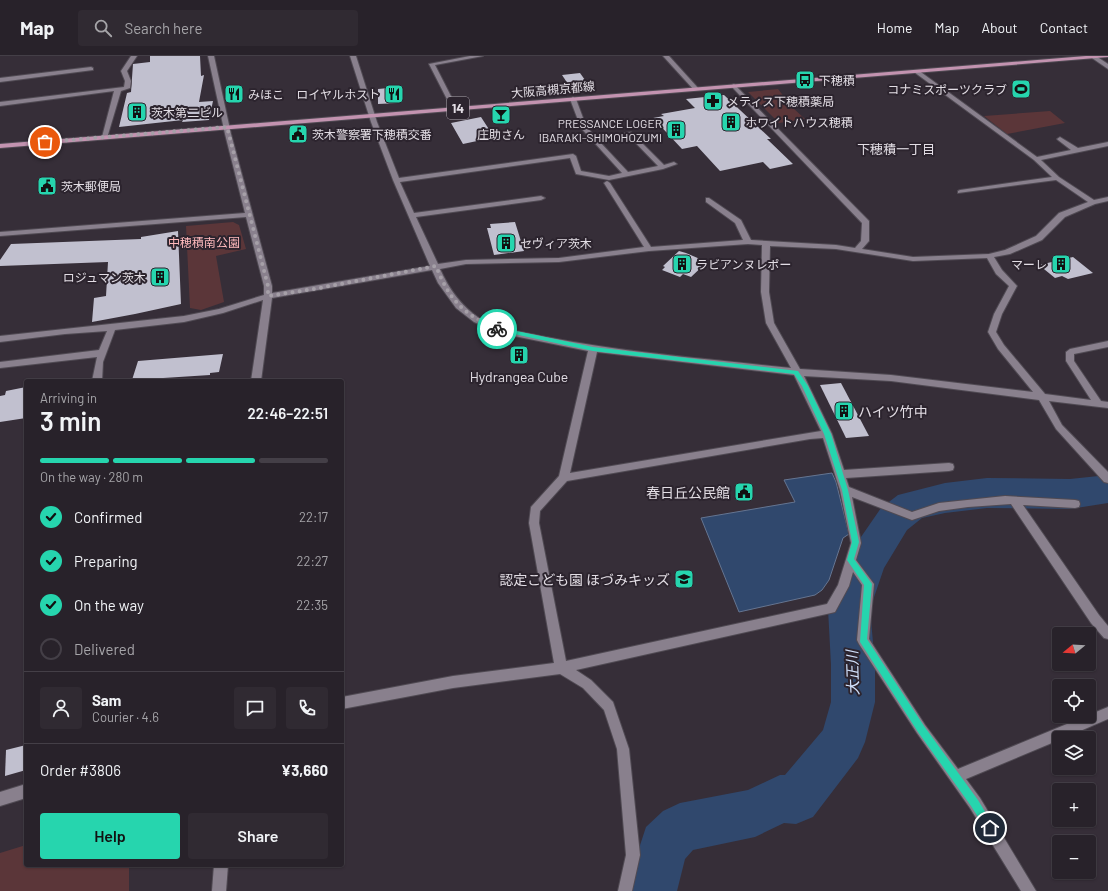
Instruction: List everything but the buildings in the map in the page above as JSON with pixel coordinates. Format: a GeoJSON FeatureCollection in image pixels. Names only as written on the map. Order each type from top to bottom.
{"type":"FeatureCollection","features":[{"type":"Feature","properties":{"kind":"main road","name":"大阪高槻京都線"},"geometry":{"type":"LineString","coordinates":[[0,146],[1107,56]]}},
{"type":"Feature","properties":{"kind":"street"},"geometry":{"type":"LineString","coordinates":[[0,104],[127,88],[128,81],[124,72],[134,56]]}},
{"type":"Feature","properties":{"kind":"street"},"geometry":{"type":"LineString","coordinates":[[211,56],[227,127],[268,286],[268,296],[256,379]]}},
{"type":"Feature","properties":{"kind":"street"},"geometry":{"type":"LineString","coordinates":[[353,56],[372,116],[396,180],[436,266],[442,283],[459,306],[477,320],[499,330],[593,349],[796,372],[891,378],[1108,405]]}},
{"type":"Feature","properties":{"kind":"street"},"geometry":{"type":"LineString","coordinates":[[454,108],[432,64],[461,57],[480,56]]}},
{"type":"Feature","properties":{"kind":"street"},"geometry":{"type":"LineString","coordinates":[[666,56],[696,89]]}},
{"type":"Feature","properties":{"kind":"street"},"geometry":{"type":"LineString","coordinates":[[1094,57],[1108,67]]}},
{"type":"Feature","properties":{"kind":"street"},"geometry":{"type":"LineString","coordinates":[[0,80],[91,69]]}},
{"type":"Feature","properties":{"kind":"street"},"geometry":{"type":"LineString","coordinates":[[916,71],[1036,159],[1057,178],[1093,202]]}},
{"type":"Feature","properties":{"kind":"street"},"geometry":{"type":"LineString","coordinates":[[734,86],[866,223],[865,241],[857,250]]}},
{"type":"Feature","properties":{"kind":"street"},"geometry":{"type":"LineString","coordinates":[[106,137],[118,89]]}},
{"type":"Feature","properties":{"kind":"street"},"geometry":{"type":"LineString","coordinates":[[573,99],[583,127],[627,175]]}},
{"type":"Feature","properties":{"kind":"street"},"geometry":{"type":"LineString","coordinates":[[595,140],[629,133],[662,166]]}},
{"type":"Feature","properties":{"kind":"street"},"geometry":{"type":"LineString","coordinates":[[1060,139],[1077,151]]}},
{"type":"Feature","properties":{"kind":"street"},"geometry":{"type":"LineString","coordinates":[[1036,159],[1108,144]]}},
{"type":"Feature","properties":{"kind":"street"},"geometry":{"type":"LineString","coordinates":[[396,180],[573,156],[578,173],[609,178],[674,164]]}},
{"type":"Feature","properties":{"kind":"street"},"geometry":{"type":"LineString","coordinates":[[960,192],[1057,178]]}},
{"type":"Feature","properties":{"kind":"street"},"geometry":{"type":"LineString","coordinates":[[607,183],[649,248]]}},
{"type":"Feature","properties":{"kind":"street"},"geometry":{"type":"LineString","coordinates":[[413,215],[541,198]]}},
{"type":"Feature","properties":{"kind":"street"},"geometry":{"type":"LineString","coordinates":[[0,339],[184,319],[220,311],[268,296],[466,262],[559,260],[649,248],[748,242],[836,247],[913,259],[989,256],[1007,252],[1039,238],[1062,215],[1093,202],[1108,199]]}},
{"type":"Feature","properties":{"kind":"street"},"geometry":{"type":"LineString","coordinates":[[709,200],[738,222],[748,242]]}},
{"type":"Feature","properties":{"kind":"street"},"geometry":{"type":"LineString","coordinates":[[0,234],[249,215]]}},
{"type":"Feature","properties":{"kind":"street"},"geometry":{"type":"LineString","coordinates":[[344,703],[453,682],[561,668],[831,608],[853,563],[856,542],[845,490],[827,434],[805,386],[770,323],[765,292],[766,243]]}},
{"type":"Feature","properties":{"kind":"street"},"geometry":{"type":"LineString","coordinates":[[989,256],[999,272],[1013,286],[998,314],[992,332],[1001,347],[1042,397],[1059,427],[1108,479]]}},
{"type":"Feature","properties":{"kind":"street"},"geometry":{"type":"LineString","coordinates":[[97,379],[99,362],[112,328]]}},
{"type":"Feature","properties":{"kind":"street"},"geometry":{"type":"LineString","coordinates":[[1098,403],[1070,361],[1070,352],[1108,344]]}},
{"type":"Feature","properties":{"kind":"street"},"geometry":{"type":"LineString","coordinates":[[593,349],[574,439],[564,478],[535,510],[534,523],[561,668],[587,684],[609,706],[623,749],[633,856],[625,891]]}},
{"type":"Feature","properties":{"kind":"street"},"geometry":{"type":"LineString","coordinates":[[0,365],[102,353]]}},
{"type":"Feature","properties":{"kind":"street"},"geometry":{"type":"LineString","coordinates":[[564,478],[810,435],[827,434]]}},
{"type":"Feature","properties":{"kind":"street"},"geometry":{"type":"LineString","coordinates":[[840,474],[949,467]]}},
{"type":"Feature","properties":{"kind":"street"},"geometry":{"type":"LineString","coordinates":[[845,490],[912,516],[939,507],[968,503],[1014,501],[1075,504]]}},
{"type":"Feature","properties":{"kind":"street"},"geometry":{"type":"LineString","coordinates":[[1014,501],[1095,619],[1108,634]]}},
{"type":"Feature","properties":{"kind":"street"},"geometry":{"type":"LineString","coordinates":[[853,563],[868,584],[863,640],[921,729],[974,803],[1029,891]]}},
{"type":"Feature","properties":{"kind":"street"},"geometry":{"type":"LineString","coordinates":[[956,777],[1108,712]]}},
{"type":"Feature","properties":{"kind":"street"},"geometry":{"type":"LineString","coordinates":[[0,800],[24,792]]}},
{"type":"Feature","properties":{"kind":"street"},"geometry":{"type":"LineString","coordinates":[[219,891],[221,867]]}},
{"type":"Feature","properties":{"kind":"green space"},"geometry":{"type":"Polygon","coordinates":[[[778,89],[792,107],[805,119],[779,123],[748,92],[778,89]]]}},
{"type":"Feature","properties":{"kind":"green space"},"geometry":{"type":"Polygon","coordinates":[[[1050,111],[1065,123],[1007,134],[984,116],[1050,111]]]}},
{"type":"Feature","properties":{"kind":"green space","name":"中穂積南公園"},"geometry":{"type":"Polygon","coordinates":[[[233,222],[239,225],[246,249],[216,256],[224,302],[201,310],[190,308],[186,226],[233,222]]]}},
{"type":"Feature","properties":{"kind":"green space"},"geometry":{"type":"Polygon","coordinates":[[[24,846],[24,867],[129,867],[129,891],[0,891],[0,853],[24,846]]]}},
{"type":"Feature","properties":{"kind":"water"},"geometry":{"type":"Polygon","coordinates":[[[832,473],[836,482],[849,534],[843,538],[829,580],[822,590],[815,595],[739,612],[701,518],[795,502],[784,480],[832,473]]]}},
{"type":"Feature","properties":{"kind":"waterway","name":"大正川"},"geometry":{"type":"LineString","coordinates":[[651,891],[664,845],[680,828],[755,813],[780,799],[796,800],[842,742],[853,702],[853,665],[849,609],[866,562],[894,519],[911,506],[945,498],[987,493],[1070,494],[1108,489]]}},
{"type":"Feature","properties":{"kind":"way so far"},"geometry":{"type":"LineString","coordinates":[[45,142],[227,127],[268,286],[268,296],[436,266],[442,283],[459,306],[477,320],[497,329]]}},
{"type":"Feature","properties":{"kind":"place","name":"下穂積"},"geometry":{"type":"Point","coordinates":[805,80]}},
{"type":"Feature","properties":{"kind":"place","name":"コナミスポーツクラブ"},"geometry":{"type":"Point","coordinates":[1021,89]}},
{"type":"Feature","properties":{"kind":"place","name":"みほこ"},"geometry":{"type":"Point","coordinates":[234,94]}},
{"type":"Feature","properties":{"kind":"place","name":"ロイヤルホスト"},"geometry":{"type":"Point","coordinates":[394,94]}},
{"type":"Feature","properties":{"kind":"place","name":"メティス下穂積薬局"},"geometry":{"type":"Point","coordinates":[713,101]}},
{"type":"Feature","properties":{"kind":"place","name":"茨木第二ビル"},"geometry":{"type":"Point","coordinates":[137,112]}},
{"type":"Feature","properties":{"kind":"place","name":"庄助さん"},"geometry":{"type":"Point","coordinates":[501,115]}},
{"type":"Feature","properties":{"kind":"place","name":"ホワイトハウス穂積"},"geometry":{"type":"Point","coordinates":[731,122]}},
{"type":"Feature","properties":{"kind":"place","name":"PRESSANCE LOGER IBARAKI-SHIMOHOZUMI"},"geometry":{"type":"Point","coordinates":[676,130]}},
{"type":"Feature","properties":{"kind":"place","name":"茨木警察署下穂積交番"},"geometry":{"type":"Point","coordinates":[298,134]}},
{"type":"Feature","properties":{"kind":"place","name":"茨木郵便局"},"geometry":{"type":"Point","coordinates":[47,186]}},
{"type":"Feature","properties":{"kind":"place","name":"セヴィア茨木"},"geometry":{"type":"Point","coordinates":[506,243]}},
{"type":"Feature","properties":{"kind":"place","name":"ラビアンヌレポー"},"geometry":{"type":"Point","coordinates":[682,264]}},
{"type":"Feature","properties":{"kind":"place","name":"マーレ"},"geometry":{"type":"Point","coordinates":[1061,264]}},
{"type":"Feature","properties":{"kind":"place","name":"ロジュマン茨木"},"geometry":{"type":"Point","coordinates":[160,277]}},
{"type":"Feature","properties":{"kind":"place","name":"Hydrangea Cube"},"geometry":{"type":"Point","coordinates":[519,355]}},
{"type":"Feature","properties":{"kind":"place","name":"ハイツ竹中"},"geometry":{"type":"Point","coordinates":[844,411]}},
{"type":"Feature","properties":{"kind":"place","name":"春日丘公民館"},"geometry":{"type":"Point","coordinates":[744,492]}},
{"type":"Feature","properties":{"kind":"place","name":"認定こども園 ほづみキッズ"},"geometry":{"type":"Point","coordinates":[684,579]}},
{"type":"Feature","properties":{"kind":"district","name":"下穂積一丁目"},"geometry":{"type":"Point","coordinates":[896,149]}},
{"type":"Feature","properties":{"kind":"route"},"geometry":{"type":"LineString","coordinates":[[497,329],[593,349],[796,372],[805,386],[827,434],[845,490],[856,542],[850,560],[868,584],[863,640],[921,729],[990,828]]}}]}
